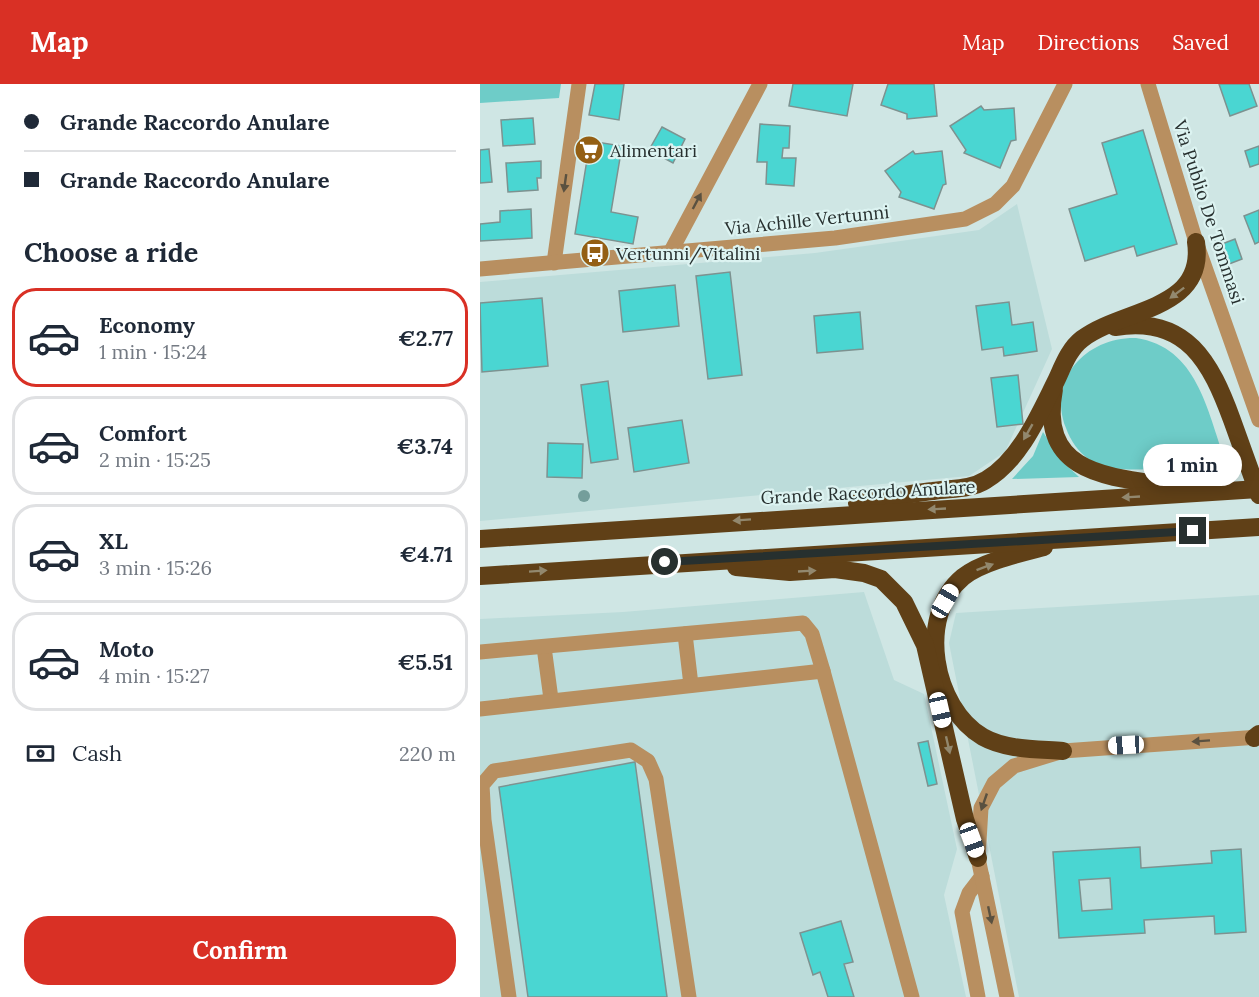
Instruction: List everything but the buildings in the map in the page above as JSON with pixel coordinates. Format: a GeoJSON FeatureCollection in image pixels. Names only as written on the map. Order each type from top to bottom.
{"type":"FeatureCollection","features":[{"type":"Feature","properties":{"kind":"highway"},"geometry":{"type":"LineString","coordinates":[[766,519],[981,483],[1001,469],[1017,450],[1076,345],[1093,333],[1179,294],[1188,283],[1195,268],[1196,242]]}},
{"type":"Feature","properties":{"kind":"highway"},"geometry":{"type":"LineString","coordinates":[[1093,333],[1120,326],[1144,325],[1167,330],[1194,347],[1215,377],[1259,495]]}},
{"type":"Feature","properties":{"kind":"highway"},"geometry":{"type":"LineString","coordinates":[[1055,381],[1052,414],[1056,433],[1064,450],[1081,467],[1104,475],[1212,493]]}},
{"type":"Feature","properties":{"kind":"highway","name":"Grande Raccordo Anulare"},"geometry":{"type":"LineString","coordinates":[[480,539],[1259,489]]}},
{"type":"Feature","properties":{"kind":"highway"},"geometry":{"type":"LineString","coordinates":[[480,576],[665,562],[1259,527]]}},
{"type":"Feature","properties":{"kind":"highway"},"geometry":{"type":"LineString","coordinates":[[1064,751],[1002,744],[981,736],[959,716],[946,694],[938,664],[936,636],[940,613],[952,589],[971,572],[1024,552],[1060,543],[1122,535]]}},
{"type":"Feature","properties":{"kind":"highway"},"geometry":{"type":"LineString","coordinates":[[665,562],[790,572],[835,569],[864,573],[881,579],[893,590],[904,602],[925,645],[965,819],[978,858]]}},
{"type":"Feature","properties":{"kind":"street"},"geometry":{"type":"LineString","coordinates":[[554,263],[579,84]]}},
{"type":"Feature","properties":{"kind":"street"},"geometry":{"type":"LineString","coordinates":[[670,253],[760,84]]}},
{"type":"Feature","properties":{"kind":"street","name":"Via Achille Vertunni"},"geometry":{"type":"LineString","coordinates":[[480,269],[835,238],[965,219],[994,204],[1013,186],[1065,84]]}},
{"type":"Feature","properties":{"kind":"street","name":"Via Publio De Tommasi"},"geometry":{"type":"LineString","coordinates":[[1148,84],[1196,242],[1259,420]]}},
{"type":"Feature","properties":{"kind":"street"},"geometry":{"type":"LineString","coordinates":[[480,652],[803,622],[812,634],[823,671],[912,997]]}},
{"type":"Feature","properties":{"kind":"street"},"geometry":{"type":"LineString","coordinates":[[685,634],[691,685]]}},
{"type":"Feature","properties":{"kind":"street"},"geometry":{"type":"LineString","coordinates":[[544,647],[551,699]]}},
{"type":"Feature","properties":{"kind":"street"},"geometry":{"type":"LineString","coordinates":[[480,709],[551,699],[823,671]]}},
{"type":"Feature","properties":{"kind":"street"},"geometry":{"type":"LineString","coordinates":[[1007,997],[978,858],[981,808],[989,789],[1014,766],[1064,751],[1257,736]]}},
{"type":"Feature","properties":{"kind":"street"},"geometry":{"type":"LineString","coordinates":[[509,997],[484,820],[483,775],[494,771],[631,750],[648,761],[656,780],[689,997]]}},
{"type":"Feature","properties":{"kind":"street"},"geometry":{"type":"LineString","coordinates":[[978,997],[962,912],[969,893],[982,876]]}},
{"type":"Feature","properties":{"kind":"shaded area"},"geometry":{"type":"Polygon","coordinates":[[[480,84],[561,84],[559,98],[480,103],[480,84]]]}},
{"type":"Feature","properties":{"kind":"shaded area"},"geometry":{"type":"Polygon","coordinates":[[[1017,204],[1052,349],[1005,452],[969,476],[480,521],[480,282],[815,253],[979,230],[1017,204]]]}},
{"type":"Feature","properties":{"kind":"shaded area"},"geometry":{"type":"Polygon","coordinates":[[[1136,338],[1157,344],[1173,354],[1186,367],[1205,402],[1225,460],[1156,469],[1119,469],[1103,466],[1090,460],[1075,446],[1066,428],[1062,410],[1062,393],[1067,377],[1087,353],[1118,340],[1136,338]]]}},
{"type":"Feature","properties":{"kind":"shaded area"},"geometry":{"type":"Polygon","coordinates":[[[1043,432],[1062,461],[1079,477],[1012,479],[1033,456],[1043,432]]]}},
{"type":"Feature","properties":{"kind":"shaded area"},"geometry":{"type":"Polygon","coordinates":[[[864,592],[894,680],[924,694],[957,849],[944,895],[966,997],[480,997],[480,619],[623,612],[864,592]]]}},
{"type":"Feature","properties":{"kind":"shaded area"},"geometry":{"type":"Polygon","coordinates":[[[1259,595],[1259,997],[1019,997],[949,643],[956,613],[1259,595]]]}},
{"type":"Feature","properties":{"kind":"place","name":"Alimentari"},"geometry":{"type":"Point","coordinates":[589,150]}},
{"type":"Feature","properties":{"kind":"place","name":"Vertunni/Vitalini"},"geometry":{"type":"Point","coordinates":[595,253]}},
{"type":"Feature","properties":{"kind":"route"},"geometry":{"type":"LineString","coordinates":[[665,562],[1193,531]]}}]}
